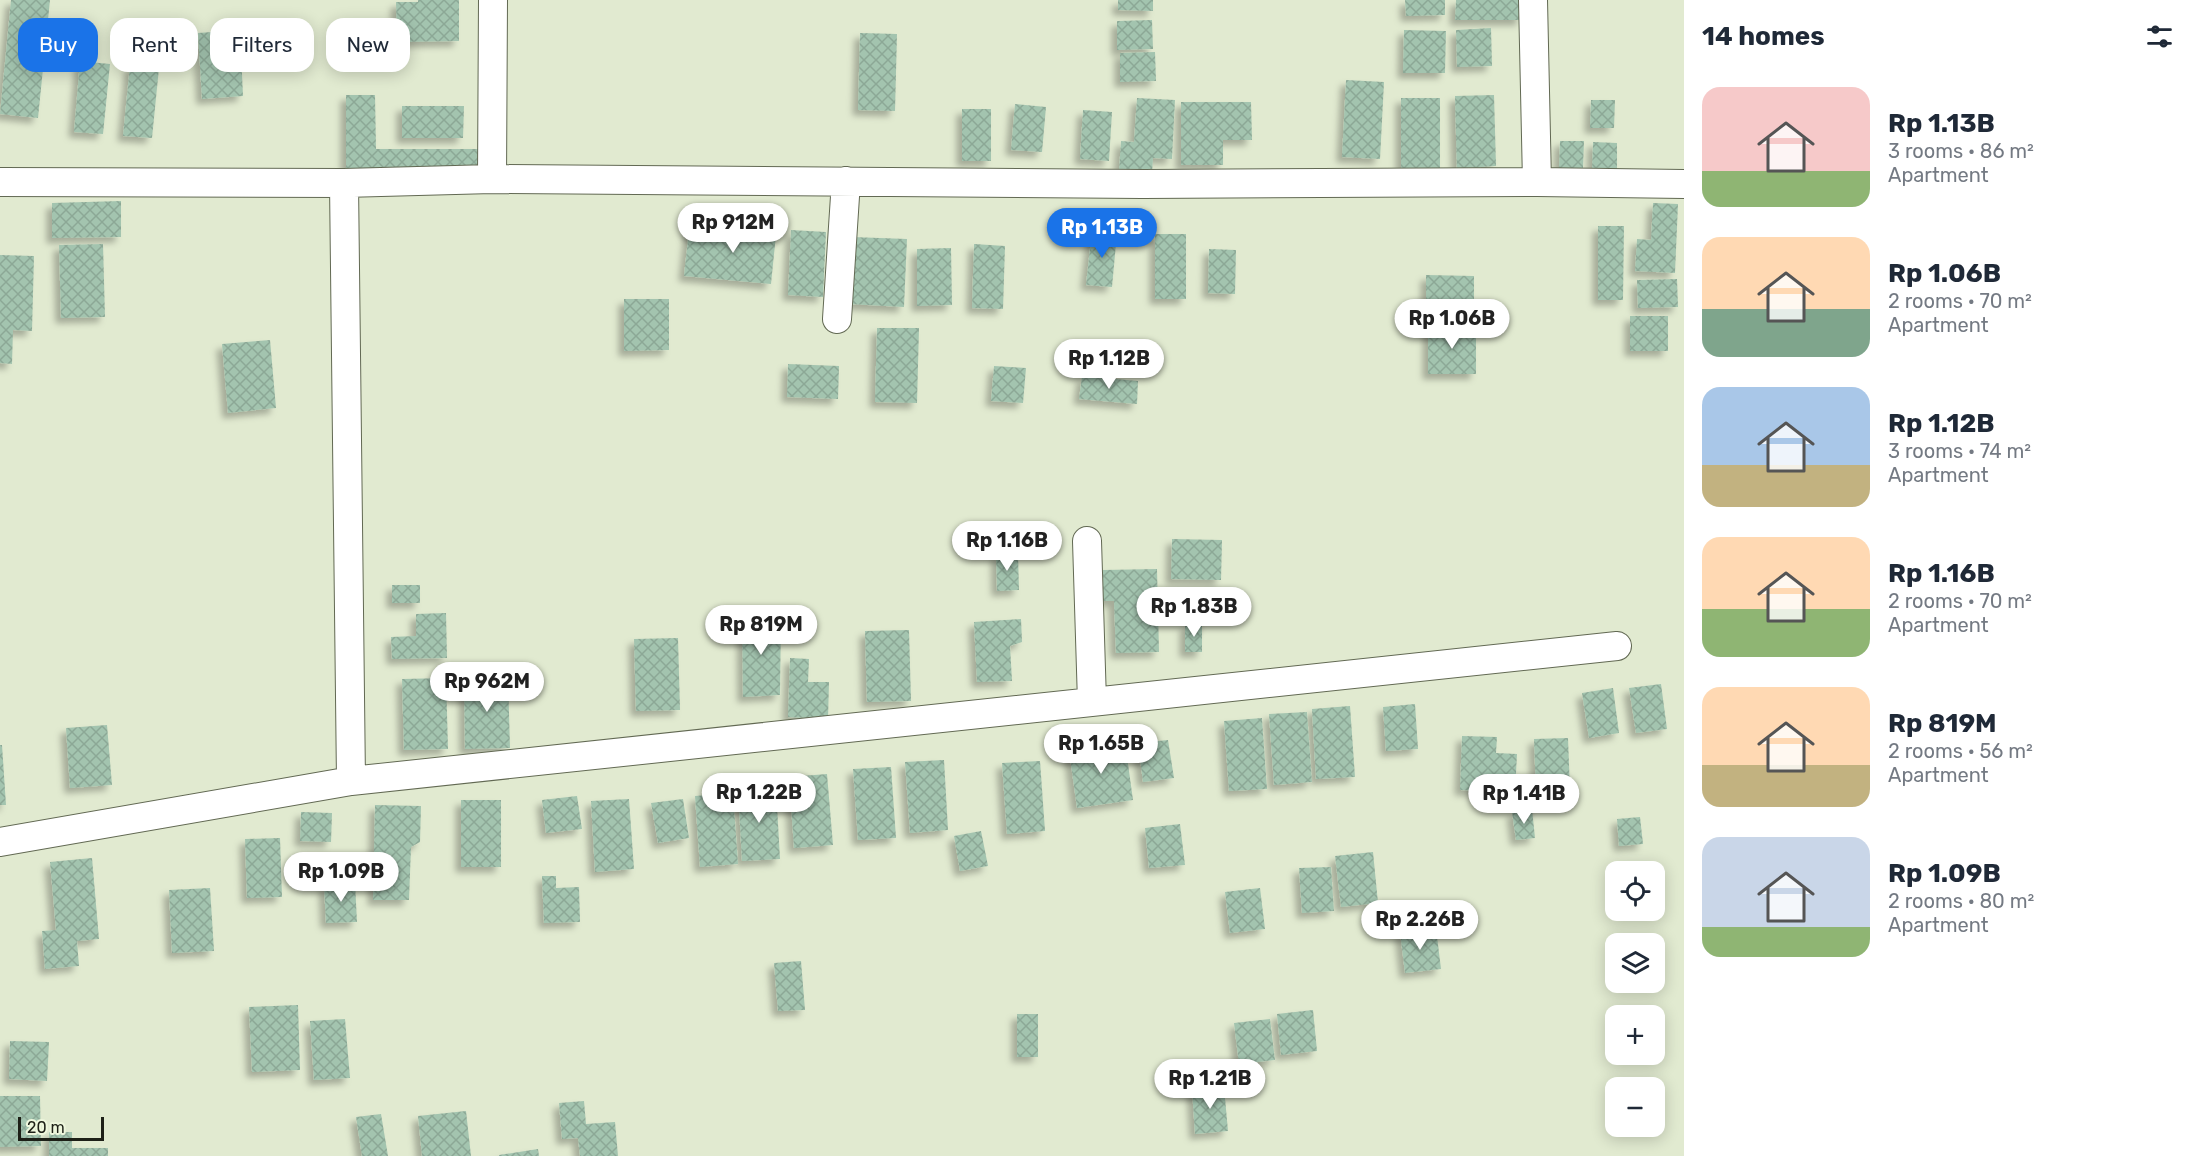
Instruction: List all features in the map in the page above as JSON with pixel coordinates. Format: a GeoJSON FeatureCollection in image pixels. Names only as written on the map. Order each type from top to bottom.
{"type":"FeatureCollection","features":[{"type":"Feature","properties":{"kind":"street"},"geometry":{"type":"LineString","coordinates":[[492,179],[493,0]]}},
{"type":"Feature","properties":{"kind":"street"},"geometry":{"type":"LineString","coordinates":[[1533,0],[1537,182]]}},
{"type":"Feature","properties":{"kind":"street"},"geometry":{"type":"LineString","coordinates":[[0,182],[344,183],[492,179],[1131,184],[1537,182],[1684,184]]}},
{"type":"Feature","properties":{"kind":"street"},"geometry":{"type":"LineString","coordinates":[[837,319],[846,181]]}},
{"type":"Feature","properties":{"kind":"street"},"geometry":{"type":"LineString","coordinates":[[344,183],[351,782]]}},
{"type":"Feature","properties":{"kind":"street"},"geometry":{"type":"LineString","coordinates":[[1087,540],[1092,702]]}},
{"type":"Feature","properties":{"kind":"street"},"geometry":{"type":"LineString","coordinates":[[0,842],[351,782],[1617,646]]}},
{"type":"Feature","properties":{"kind":"building"},"geometry":{"type":"Polygon","coordinates":[[[11,0],[50,0],[48,18],[18,18],[18,72],[43,72],[38,118],[0,114],[11,0]]]}},
{"type":"Feature","properties":{"kind":"building"},"geometry":{"type":"Polygon","coordinates":[[[418,0],[459,0],[459,41],[410,42],[410,18],[396,18],[396,2],[418,2],[418,0]]]}},
{"type":"Feature","properties":{"kind":"building"},"geometry":{"type":"Polygon","coordinates":[[[1118,0],[1153,0],[1153,11],[1118,10],[1118,0]]]}},
{"type":"Feature","properties":{"kind":"building"},"geometry":{"type":"Polygon","coordinates":[[[1405,0],[1445,0],[1445,15],[1406,16],[1405,0]]]}},
{"type":"Feature","properties":{"kind":"building"},"geometry":{"type":"Polygon","coordinates":[[[1456,0],[1522,0],[1522,20],[1455,20],[1456,0]]]}},
{"type":"Feature","properties":{"kind":"building"},"geometry":{"type":"Polygon","coordinates":[[[1152,20],[1153,49],[1117,50],[1117,21],[1152,20]]]}},
{"type":"Feature","properties":{"kind":"building"},"geometry":{"type":"Polygon","coordinates":[[[1491,28],[1492,66],[1457,67],[1456,30],[1491,28]]]}},
{"type":"Feature","properties":{"kind":"building"},"geometry":{"type":"Polygon","coordinates":[[[1404,30],[1446,31],[1445,73],[1403,73],[1404,30]]]}},
{"type":"Feature","properties":{"kind":"building"},"geometry":{"type":"Polygon","coordinates":[[[210,32],[210,72],[242,72],[243,96],[202,99],[198,33],[210,32]]]}},
{"type":"Feature","properties":{"kind":"building"},"geometry":{"type":"Polygon","coordinates":[[[860,33],[897,34],[895,111],[858,110],[860,33]]]}},
{"type":"Feature","properties":{"kind":"building"},"geometry":{"type":"Polygon","coordinates":[[[1155,52],[1156,81],[1120,82],[1120,53],[1155,52]]]}},
{"type":"Feature","properties":{"kind":"building"},"geometry":{"type":"Polygon","coordinates":[[[98,63],[110,64],[103,134],[74,132],[79,72],[98,72],[98,63]]]}},
{"type":"Feature","properties":{"kind":"building"},"geometry":{"type":"Polygon","coordinates":[[[129,72],[159,72],[152,138],[123,136],[129,72]]]}},
{"type":"Feature","properties":{"kind":"building"},"geometry":{"type":"Polygon","coordinates":[[[1346,80],[1384,82],[1380,159],[1342,157],[1346,80]]]}},
{"type":"Feature","properties":{"kind":"building"},"geometry":{"type":"Polygon","coordinates":[[[346,95],[375,95],[376,149],[479,149],[480,171],[346,171],[346,95]]]}},
{"type":"Feature","properties":{"kind":"building"},"geometry":{"type":"Polygon","coordinates":[[[1494,95],[1496,166],[1480,167],[1481,175],[1457,175],[1455,96],[1494,95]]]}},
{"type":"Feature","properties":{"kind":"building"},"geometry":{"type":"Polygon","coordinates":[[[1137,98],[1175,100],[1172,159],[1153,158],[1152,173],[1119,171],[1121,141],[1134,142],[1137,98]]]}},
{"type":"Feature","properties":{"kind":"building"},"geometry":{"type":"Polygon","coordinates":[[[1401,98],[1440,98],[1440,171],[1401,171],[1401,98]]]}},
{"type":"Feature","properties":{"kind":"building"},"geometry":{"type":"Polygon","coordinates":[[[1591,100],[1615,100],[1614,128],[1590,128],[1591,100]]]}},
{"type":"Feature","properties":{"kind":"building"},"geometry":{"type":"Polygon","coordinates":[[[1181,102],[1251,102],[1252,140],[1223,140],[1223,165],[1181,165],[1181,102]]]}},
{"type":"Feature","properties":{"kind":"building"},"geometry":{"type":"Polygon","coordinates":[[[1015,104],[1046,107],[1042,152],[1011,150],[1015,104]]]}},
{"type":"Feature","properties":{"kind":"building"},"geometry":{"type":"Polygon","coordinates":[[[402,106],[464,106],[463,138],[402,138],[402,106]]]}},
{"type":"Feature","properties":{"kind":"building"},"geometry":{"type":"Polygon","coordinates":[[[962,109],[991,109],[991,161],[962,161],[962,109]]]}},
{"type":"Feature","properties":{"kind":"building"},"geometry":{"type":"Polygon","coordinates":[[[1083,110],[1112,112],[1109,161],[1080,159],[1083,110]]]}},
{"type":"Feature","properties":{"kind":"building"},"geometry":{"type":"Polygon","coordinates":[[[1560,141],[1584,141],[1583,169],[1559,168],[1560,141]]]}},
{"type":"Feature","properties":{"kind":"building"},"geometry":{"type":"Polygon","coordinates":[[[1593,142],[1617,143],[1617,170],[1592,170],[1593,142]]]}},
{"type":"Feature","properties":{"kind":"building"},"geometry":{"type":"Polygon","coordinates":[[[121,201],[121,237],[52,238],[52,203],[121,201]]]}},
{"type":"Feature","properties":{"kind":"building"},"geometry":{"type":"Polygon","coordinates":[[[1653,203],[1678,204],[1675,273],[1635,271],[1637,239],[1651,240],[1653,203]]]}},
{"type":"Feature","properties":{"kind":"building"},"geometry":{"type":"Polygon","coordinates":[[[741,222],[777,225],[771,284],[684,276],[689,230],[739,235],[741,222]]]}},
{"type":"Feature","properties":{"kind":"building"},"geometry":{"type":"Polygon","coordinates":[[[1598,226],[1624,226],[1623,300],[1598,300],[1598,226]]]}},
{"type":"Feature","properties":{"kind":"building"},"geometry":{"type":"Polygon","coordinates":[[[791,230],[826,232],[823,297],[788,295],[791,230]]]}},
{"type":"Feature","properties":{"kind":"building"},"geometry":{"type":"Polygon","coordinates":[[[1092,230],[1117,233],[1112,287],[1086,285],[1092,230]]]}},
{"type":"Feature","properties":{"kind":"building"},"geometry":{"type":"Polygon","coordinates":[[[1155,234],[1186,234],[1186,299],[1155,299],[1155,234]]]}},
{"type":"Feature","properties":{"kind":"building"},"geometry":{"type":"Polygon","coordinates":[[[852,237],[907,239],[904,307],[849,304],[852,237]]]}},
{"type":"Feature","properties":{"kind":"building"},"geometry":{"type":"Polygon","coordinates":[[[103,244],[105,317],[61,318],[59,245],[103,244]]]}},
{"type":"Feature","properties":{"kind":"building"},"geometry":{"type":"Polygon","coordinates":[[[974,244],[1005,246],[1003,309],[972,308],[974,244]]]}},
{"type":"Feature","properties":{"kind":"building"},"geometry":{"type":"Polygon","coordinates":[[[951,248],[952,305],[917,306],[917,249],[951,248]]]}},
{"type":"Feature","properties":{"kind":"building"},"geometry":{"type":"Polygon","coordinates":[[[1209,249],[1236,250],[1235,294],[1208,293],[1209,249]]]}},
{"type":"Feature","properties":{"kind":"building"},"geometry":{"type":"Polygon","coordinates":[[[0,255],[34,256],[32,331],[13,330],[12,364],[0,363],[0,255]]]}},
{"type":"Feature","properties":{"kind":"building"},"geometry":{"type":"Polygon","coordinates":[[[1426,275],[1474,276],[1474,323],[1426,323],[1426,275]]]}},
{"type":"Feature","properties":{"kind":"building"},"geometry":{"type":"Polygon","coordinates":[[[1677,279],[1678,307],[1638,308],[1637,280],[1677,279]]]}},
{"type":"Feature","properties":{"kind":"building"},"geometry":{"type":"Polygon","coordinates":[[[624,299],[669,299],[669,350],[624,351],[624,299]]]}},
{"type":"Feature","properties":{"kind":"building"},"geometry":{"type":"Polygon","coordinates":[[[1630,316],[1668,316],[1668,351],[1630,351],[1630,316]]]}},
{"type":"Feature","properties":{"kind":"building"},"geometry":{"type":"Polygon","coordinates":[[[1428,326],[1476,327],[1476,374],[1428,374],[1428,326]]]}},
{"type":"Feature","properties":{"kind":"building"},"geometry":{"type":"Polygon","coordinates":[[[877,328],[919,328],[917,403],[875,402],[877,328]]]}},
{"type":"Feature","properties":{"kind":"building"},"geometry":{"type":"Polygon","coordinates":[[[270,340],[276,408],[228,413],[222,344],[270,340]]]}},
{"type":"Feature","properties":{"kind":"building"},"geometry":{"type":"Polygon","coordinates":[[[788,364],[839,366],[838,399],[787,397],[788,364]]]}},
{"type":"Feature","properties":{"kind":"building"},"geometry":{"type":"Polygon","coordinates":[[[994,366],[1026,368],[1023,403],[991,401],[994,366]]]}},
{"type":"Feature","properties":{"kind":"building"},"geometry":{"type":"Polygon","coordinates":[[[1082,376],[1138,381],[1137,404],[1079,399],[1082,376]]]}},
{"type":"Feature","properties":{"kind":"building"},"geometry":{"type":"Polygon","coordinates":[[[1172,539],[1222,540],[1221,580],[1171,579],[1172,539]]]}},
{"type":"Feature","properties":{"kind":"building"},"geometry":{"type":"Polygon","coordinates":[[[996,554],[1018,554],[1019,590],[997,591],[996,554]]]}},
{"type":"Feature","properties":{"kind":"building"},"geometry":{"type":"Polygon","coordinates":[[[1157,569],[1159,652],[1116,653],[1114,601],[1103,601],[1103,570],[1157,569]]]}},
{"type":"Feature","properties":{"kind":"building"},"geometry":{"type":"Polygon","coordinates":[[[392,585],[420,585],[420,603],[392,603],[392,585]]]}},
{"type":"Feature","properties":{"kind":"building"},"geometry":{"type":"Polygon","coordinates":[[[446,613],[447,658],[392,659],[391,637],[416,636],[416,614],[446,613]]]}},
{"type":"Feature","properties":{"kind":"building"},"geometry":{"type":"Polygon","coordinates":[[[742,617],[781,617],[780,695],[743,697],[742,617]]]}},
{"type":"Feature","properties":{"kind":"building"},"geometry":{"type":"Polygon","coordinates":[[[1021,619],[1022,642],[1010,646],[1012,681],[977,682],[974,622],[1021,619]]]}},
{"type":"Feature","properties":{"kind":"building"},"geometry":{"type":"Polygon","coordinates":[[[1185,624],[1202,624],[1202,652],[1185,652],[1185,624]]]}},
{"type":"Feature","properties":{"kind":"building"},"geometry":{"type":"Polygon","coordinates":[[[909,630],[911,701],[867,702],[865,631],[909,630]]]}},
{"type":"Feature","properties":{"kind":"building"},"geometry":{"type":"Polygon","coordinates":[[[678,638],[680,710],[636,711],[634,639],[678,638]]]}},
{"type":"Feature","properties":{"kind":"building"},"geometry":{"type":"Polygon","coordinates":[[[790,658],[809,659],[808,682],[829,682],[828,719],[788,717],[790,658]]]}},
{"type":"Feature","properties":{"kind":"building"},"geometry":{"type":"Polygon","coordinates":[[[508,677],[510,748],[465,749],[464,678],[508,677]]]}},
{"type":"Feature","properties":{"kind":"building"},"geometry":{"type":"Polygon","coordinates":[[[446,678],[448,749],[404,750],[402,679],[446,678]]]}},
{"type":"Feature","properties":{"kind":"building"},"geometry":{"type":"Polygon","coordinates":[[[1661,684],[1667,729],[1636,733],[1629,688],[1661,684]]]}},
{"type":"Feature","properties":{"kind":"building"},"geometry":{"type":"Polygon","coordinates":[[[1613,688],[1619,733],[1589,738],[1582,693],[1613,688]]]}},
{"type":"Feature","properties":{"kind":"building"},"geometry":{"type":"Polygon","coordinates":[[[1415,704],[1418,749],[1386,751],[1383,707],[1415,704]]]}},
{"type":"Feature","properties":{"kind":"building"},"geometry":{"type":"Polygon","coordinates":[[[1350,706],[1355,777],[1316,779],[1312,709],[1350,706]]]}},
{"type":"Feature","properties":{"kind":"building"},"geometry":{"type":"Polygon","coordinates":[[[1307,712],[1312,782],[1274,785],[1269,714],[1307,712]]]}},
{"type":"Feature","properties":{"kind":"building"},"geometry":{"type":"Polygon","coordinates":[[[1262,718],[1267,789],[1229,791],[1224,721],[1262,718]]]}},
{"type":"Feature","properties":{"kind":"building"},"geometry":{"type":"Polygon","coordinates":[[[107,725],[112,785],[70,788],[66,728],[107,725]]]}},
{"type":"Feature","properties":{"kind":"building"},"geometry":{"type":"Polygon","coordinates":[[[1462,736],[1497,737],[1496,753],[1517,754],[1515,792],[1460,790],[1462,736]]]}},
{"type":"Feature","properties":{"kind":"building"},"geometry":{"type":"Polygon","coordinates":[[[1568,738],[1570,790],[1536,791],[1534,739],[1568,738]]]}},
{"type":"Feature","properties":{"kind":"building"},"geometry":{"type":"Polygon","coordinates":[[[1168,740],[1174,778],[1143,782],[1138,743],[1168,740]]]}},
{"type":"Feature","properties":{"kind":"building"},"geometry":{"type":"Polygon","coordinates":[[[1125,742],[1133,800],[1077,808],[1069,750],[1125,742]]]}},
{"type":"Feature","properties":{"kind":"building"},"geometry":{"type":"Polygon","coordinates":[[[0,745],[2,745],[6,805],[0,805],[0,745]]]}},
{"type":"Feature","properties":{"kind":"building"},"geometry":{"type":"Polygon","coordinates":[[[944,760],[948,830],[910,833],[905,762],[944,760]]]}},
{"type":"Feature","properties":{"kind":"building"},"geometry":{"type":"Polygon","coordinates":[[[1040,761],[1045,831],[1007,834],[1002,763],[1040,761]]]}},
{"type":"Feature","properties":{"kind":"building"},"geometry":{"type":"Polygon","coordinates":[[[891,767],[896,838],[858,840],[853,769],[891,767]]]}},
{"type":"Feature","properties":{"kind":"building"},"geometry":{"type":"Polygon","coordinates":[[[827,774],[833,845],[794,848],[789,777],[827,774]]]}},
{"type":"Feature","properties":{"kind":"building"},"geometry":{"type":"Polygon","coordinates":[[[776,788],[780,859],[742,861],[738,790],[776,788]]]}},
{"type":"Feature","properties":{"kind":"building"},"geometry":{"type":"Polygon","coordinates":[[[733,793],[738,864],[700,867],[695,796],[733,793]]]}},
{"type":"Feature","properties":{"kind":"building"},"geometry":{"type":"Polygon","coordinates":[[[577,796],[582,829],[546,833],[542,800],[577,796]]]}},
{"type":"Feature","properties":{"kind":"building"},"geometry":{"type":"Polygon","coordinates":[[[629,799],[634,869],[595,872],[591,801],[629,799]]]}},
{"type":"Feature","properties":{"kind":"building"},"geometry":{"type":"Polygon","coordinates":[[[683,799],[689,838],[658,843],[651,803],[683,799]]]}},
{"type":"Feature","properties":{"kind":"building"},"geometry":{"type":"Polygon","coordinates":[[[461,800],[501,800],[501,867],[461,867],[461,800]]]}},
{"type":"Feature","properties":{"kind":"building"},"geometry":{"type":"Polygon","coordinates":[[[375,805],[421,806],[420,842],[411,847],[409,900],[373,900],[375,805]]]}},
{"type":"Feature","properties":{"kind":"building"},"geometry":{"type":"Polygon","coordinates":[[[1532,809],[1535,838],[1516,840],[1512,812],[1532,809]]]}},
{"type":"Feature","properties":{"kind":"building"},"geometry":{"type":"Polygon","coordinates":[[[301,812],[332,813],[331,842],[300,841],[301,812]]]}},
{"type":"Feature","properties":{"kind":"building"},"geometry":{"type":"Polygon","coordinates":[[[1640,817],[1643,844],[1619,846],[1617,819],[1640,817]]]}},
{"type":"Feature","properties":{"kind":"building"},"geometry":{"type":"Polygon","coordinates":[[[1180,824],[1185,865],[1149,868],[1145,828],[1180,824]]]}},
{"type":"Feature","properties":{"kind":"building"},"geometry":{"type":"Polygon","coordinates":[[[981,831],[988,866],[960,871],[954,836],[981,831]]]}},
{"type":"Feature","properties":{"kind":"building"},"geometry":{"type":"Polygon","coordinates":[[[280,838],[282,897],[247,898],[245,839],[280,838]]]}},
{"type":"Feature","properties":{"kind":"building"},"geometry":{"type":"Polygon","coordinates":[[[1373,852],[1378,903],[1341,907],[1335,856],[1373,852]]]}},
{"type":"Feature","properties":{"kind":"building"},"geometry":{"type":"Polygon","coordinates":[[[92,858],[99,939],[77,941],[79,966],[45,969],[42,931],[56,930],[50,862],[92,858]]]}},
{"type":"Feature","properties":{"kind":"building"},"geometry":{"type":"Polygon","coordinates":[[[1331,867],[1334,911],[1302,913],[1299,868],[1331,867]]]}},
{"type":"Feature","properties":{"kind":"building"},"geometry":{"type":"Polygon","coordinates":[[[542,876],[556,876],[556,888],[579,887],[580,922],[544,923],[542,876]]]}},
{"type":"Feature","properties":{"kind":"building"},"geometry":{"type":"Polygon","coordinates":[[[355,883],[357,922],[326,923],[324,885],[355,883]]]}},
{"type":"Feature","properties":{"kind":"building"},"geometry":{"type":"Polygon","coordinates":[[[210,888],[214,951],[172,953],[169,890],[210,888]]]}},
{"type":"Feature","properties":{"kind":"building"},"geometry":{"type":"Polygon","coordinates":[[[1260,888],[1265,929],[1230,933],[1225,892],[1260,888]]]}},
{"type":"Feature","properties":{"kind":"building"},"geometry":{"type":"Polygon","coordinates":[[[1436,928],[1441,969],[1405,973],[1400,932],[1436,928]]]}},
{"type":"Feature","properties":{"kind":"building"},"geometry":{"type":"Polygon","coordinates":[[[801,961],[805,1010],[778,1011],[774,963],[801,961]]]}},
{"type":"Feature","properties":{"kind":"building"},"geometry":{"type":"Polygon","coordinates":[[[298,1005],[300,1070],[252,1072],[249,1007],[298,1005]]]}},
{"type":"Feature","properties":{"kind":"building"},"geometry":{"type":"Polygon","coordinates":[[[1313,1010],[1317,1051],[1281,1055],[1277,1014],[1313,1010]]]}},
{"type":"Feature","properties":{"kind":"building"},"geometry":{"type":"Polygon","coordinates":[[[1017,1014],[1038,1014],[1038,1057],[1017,1057],[1017,1014]]]}},
{"type":"Feature","properties":{"kind":"building"},"geometry":{"type":"Polygon","coordinates":[[[345,1019],[350,1078],[314,1080],[310,1021],[345,1019]]]}},
{"type":"Feature","properties":{"kind":"building"},"geometry":{"type":"Polygon","coordinates":[[[1270,1019],[1275,1060],[1239,1064],[1234,1023],[1270,1019]]]}},
{"type":"Feature","properties":{"kind":"building"},"geometry":{"type":"Polygon","coordinates":[[[10,1041],[49,1042],[47,1081],[9,1079],[10,1041]]]}},
{"type":"Feature","properties":{"kind":"building"},"geometry":{"type":"Polygon","coordinates":[[[1224,1087],[1228,1131],[1195,1134],[1192,1089],[1224,1087]]]}},
{"type":"Feature","properties":{"kind":"building"},"geometry":{"type":"Polygon","coordinates":[[[0,1096],[40,1096],[41,1146],[0,1147],[0,1096]]]}},
{"type":"Feature","properties":{"kind":"building"},"geometry":{"type":"Polygon","coordinates":[[[584,1101],[586,1124],[615,1122],[618,1156],[580,1156],[578,1138],[562,1139],[559,1103],[584,1101]]]}},
{"type":"Feature","properties":{"kind":"building"},"geometry":{"type":"Polygon","coordinates":[[[466,1111],[471,1156],[422,1156],[418,1116],[466,1111]]]}},
{"type":"Feature","properties":{"kind":"building"},"geometry":{"type":"Polygon","coordinates":[[[381,1114],[388,1156],[362,1156],[356,1117],[381,1114]]]}},
{"type":"Feature","properties":{"kind":"building"},"geometry":{"type":"Polygon","coordinates":[[[49,1132],[72,1132],[72,1148],[108,1148],[108,1156],[49,1156],[49,1132]]]}},
{"type":"Feature","properties":{"kind":"building"},"geometry":{"type":"Polygon","coordinates":[[[538,1149],[539,1156],[499,1156],[499,1155],[538,1149]]]}}]}
